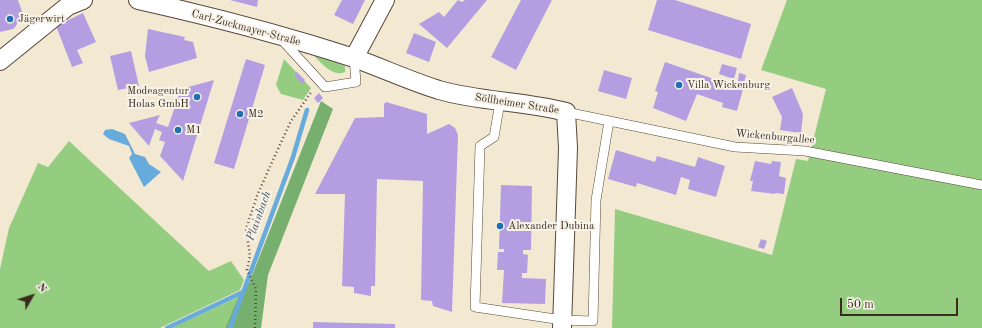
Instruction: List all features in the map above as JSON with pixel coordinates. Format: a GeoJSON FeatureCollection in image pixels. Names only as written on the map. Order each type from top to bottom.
{"type":"FeatureCollection","features":[{"type":"Feature","properties":{"kind":"street"},"geometry":{"type":"LineString","coordinates":[[0,61],[68,6],[83,0]]}},
{"type":"Feature","properties":{"kind":"street","name":"Carl-Zuckmayer-Straße"},"geometry":{"type":"LineString","coordinates":[[138,0],[278,36],[354,58]]}},
{"type":"Feature","properties":{"kind":"street"},"geometry":{"type":"LineString","coordinates":[[354,58],[386,0]]}},
{"type":"Feature","properties":{"kind":"street","name":"Söllheimer Straße"},"geometry":{"type":"LineString","coordinates":[[354,58],[439,90],[500,102],[542,106],[566,112],[568,148],[562,324]]}},
{"type":"Feature","properties":{"kind":"lane"},"geometry":{"type":"LineString","coordinates":[[278,36],[325,86],[356,82],[354,58]]}},
{"type":"Feature","properties":{"kind":"lane"},"geometry":{"type":"LineString","coordinates":[[500,102],[494,137],[480,146],[475,306],[562,324],[593,321],[596,200],[609,121]]}},
{"type":"Feature","properties":{"kind":"lane","name":"Wickenburgallee"},"geometry":{"type":"LineString","coordinates":[[566,112],[736,146],[806,151],[982,185]]}},
{"type":"Feature","properties":{"kind":"path"},"geometry":{"type":"LineString","coordinates":[[255,328],[256,288],[251,275],[247,270],[250,256],[246,229],[257,196],[292,121],[314,87],[320,82]]}},
{"type":"Feature","properties":{"kind":"green space"},"geometry":{"type":"Polygon","coordinates":[[[787,0],[982,0],[982,328],[612,328],[615,209],[772,255],[796,159],[808,161],[826,89],[761,70],[787,0]]]}},
{"type":"Feature","properties":{"kind":"green space"},"geometry":{"type":"Polygon","coordinates":[[[314,54],[345,66],[345,72],[332,72],[315,57],[314,54]]]}},
{"type":"Feature","properties":{"kind":"green space"},"geometry":{"type":"Polygon","coordinates":[[[284,59],[311,88],[303,100],[281,94],[276,85],[284,59]]]}},
{"type":"Feature","properties":{"kind":"green space"},"geometry":{"type":"Polygon","coordinates":[[[321,101],[333,109],[268,275],[261,328],[225,328],[238,297],[249,283],[321,101]]]}},
{"type":"Feature","properties":{"kind":"green space"},"geometry":{"type":"Polygon","coordinates":[[[69,141],[209,271],[231,261],[244,280],[240,290],[160,328],[0,328],[0,269],[9,228],[38,163],[48,167],[69,141]]]}},
{"type":"Feature","properties":{"kind":"green space"},"geometry":{"type":"Polygon","coordinates":[[[238,297],[225,328],[172,328],[238,297]]]}},
{"type":"Feature","properties":{"kind":"water"},"geometry":{"type":"Polygon","coordinates":[[[112,129],[125,134],[135,154],[145,157],[149,164],[161,172],[144,187],[129,158],[132,154],[129,146],[109,139],[103,134],[105,130],[112,129]]]}},
{"type":"Feature","properties":{"kind":"building","name":"Jägerwirt"},"geometry":{"type":"Polygon","coordinates":[[[0,0],[18,0],[22,12],[16,26],[13,29],[0,32],[0,0]]]}},
{"type":"Feature","properties":{"kind":"building"},"geometry":{"type":"Polygon","coordinates":[[[230,0],[258,0],[257,7],[230,0]]]}},
{"type":"Feature","properties":{"kind":"building"},"geometry":{"type":"Polygon","coordinates":[[[342,0],[365,0],[353,24],[334,15],[342,0]]]}},
{"type":"Feature","properties":{"kind":"building"},"geometry":{"type":"Polygon","coordinates":[[[458,0],[462,2],[465,0],[487,0],[447,48],[419,24],[439,12],[444,17],[458,0]]]}},
{"type":"Feature","properties":{"kind":"building"},"geometry":{"type":"Polygon","coordinates":[[[521,0],[552,0],[516,70],[491,57],[521,0]]]}},
{"type":"Feature","properties":{"kind":"building"},"geometry":{"type":"Polygon","coordinates":[[[657,0],[675,0],[751,24],[741,59],[648,30],[657,0]]]}},
{"type":"Feature","properties":{"kind":"building"},"geometry":{"type":"Polygon","coordinates":[[[83,13],[96,42],[77,50],[83,63],[72,67],[56,26],[83,13]]]}},
{"type":"Feature","properties":{"kind":"building"},"geometry":{"type":"Polygon","coordinates":[[[148,29],[185,37],[184,40],[193,42],[197,58],[149,72],[145,56],[148,29]]]}},
{"type":"Feature","properties":{"kind":"building"},"geometry":{"type":"Polygon","coordinates":[[[414,33],[436,42],[429,62],[406,53],[414,33]]]}},
{"type":"Feature","properties":{"kind":"building"},"geometry":{"type":"Polygon","coordinates":[[[131,51],[139,86],[118,90],[110,56],[131,51]]]}},
{"type":"Feature","properties":{"kind":"building","name":"M2"},"geometry":{"type":"Polygon","coordinates":[[[246,59],[265,65],[234,169],[214,163],[246,59]]]}},
{"type":"Feature","properties":{"kind":"building"},"geometry":{"type":"Polygon","coordinates":[[[665,62],[743,89],[737,111],[722,107],[723,103],[697,94],[686,121],[653,108],[658,92],[655,91],[665,62]]]}},
{"type":"Feature","properties":{"kind":"building"},"geometry":{"type":"Polygon","coordinates":[[[722,64],[737,68],[734,79],[719,74],[722,64]]]}},
{"type":"Feature","properties":{"kind":"building"},"geometry":{"type":"Polygon","coordinates":[[[604,70],[632,78],[626,99],[598,91],[604,70]]]}},
{"type":"Feature","properties":{"kind":"building"},"geometry":{"type":"Polygon","coordinates":[[[297,72],[305,80],[302,84],[294,75],[297,72]]]}},
{"type":"Feature","properties":{"kind":"building"},"geometry":{"type":"Polygon","coordinates":[[[739,73],[746,75],[744,83],[738,81],[739,73]]]}},
{"type":"Feature","properties":{"kind":"building","name":"M1"},"geometry":{"type":"Polygon","coordinates":[[[214,80],[183,181],[160,156],[165,142],[159,140],[162,132],[155,129],[149,146],[129,123],[160,115],[156,123],[168,127],[181,89],[214,80]]]}},
{"type":"Feature","properties":{"kind":"building"},"geometry":{"type":"Polygon","coordinates":[[[792,88],[803,114],[801,133],[780,130],[782,117],[772,97],[792,88]]]}},
{"type":"Feature","properties":{"kind":"building"},"geometry":{"type":"Polygon","coordinates":[[[319,93],[323,98],[318,103],[314,98],[319,93]]]}},
{"type":"Feature","properties":{"kind":"building"},"geometry":{"type":"Polygon","coordinates":[[[386,102],[427,114],[427,134],[449,124],[455,128],[458,135],[452,312],[433,306],[432,301],[421,300],[423,181],[377,179],[375,286],[371,286],[371,296],[354,293],[354,287],[342,286],[345,194],[315,194],[355,118],[384,117],[384,104],[386,102]]]}},
{"type":"Feature","properties":{"kind":"building"},"geometry":{"type":"Polygon","coordinates":[[[616,150],[655,162],[657,156],[695,167],[698,157],[725,166],[716,197],[688,189],[690,180],[681,177],[676,195],[637,183],[636,187],[608,179],[616,150]]]}},
{"type":"Feature","properties":{"kind":"building"},"geometry":{"type":"Polygon","coordinates":[[[755,161],[771,164],[772,161],[781,162],[779,176],[786,178],[784,194],[751,191],[753,181],[750,181],[755,161]]]}},
{"type":"Feature","properties":{"kind":"building"},"geometry":{"type":"Polygon","coordinates":[[[501,185],[532,186],[531,250],[523,250],[523,254],[528,255],[527,273],[522,273],[522,278],[546,279],[545,304],[502,303],[504,270],[497,270],[498,252],[504,252],[504,249],[499,249],[501,185]]]}},
{"type":"Feature","properties":{"kind":"building"},"geometry":{"type":"Polygon","coordinates":[[[761,239],[767,241],[764,249],[758,247],[761,239]]]}},
{"type":"Feature","properties":{"kind":"building"},"geometry":{"type":"Polygon","coordinates":[[[313,322],[395,324],[395,328],[313,328],[313,322]]]}},
{"type":"Feature","properties":{"kind":"waterway","name":"Plainbach"},"geometry":{"type":"LineString","coordinates":[[230,328],[293,157],[307,110]]}},
{"type":"Feature","properties":{"kind":"waterway"},"geometry":{"type":"LineString","coordinates":[[167,328],[243,292]]}},
{"type":"Feature","properties":{"kind":"place","name":"Jägerwirt"},"geometry":{"type":"Point","coordinates":[10,19]}},
{"type":"Feature","properties":{"kind":"place","name":"Villa Wickenburg"},"geometry":{"type":"Point","coordinates":[679,85]}},
{"type":"Feature","properties":{"kind":"place","name":"Modeagentur Holas GmbH"},"geometry":{"type":"Point","coordinates":[197,97]}},
{"type":"Feature","properties":{"kind":"place","name":"M2"},"geometry":{"type":"Point","coordinates":[240,114]}},
{"type":"Feature","properties":{"kind":"place","name":"M1"},"geometry":{"type":"Point","coordinates":[178,130]}},
{"type":"Feature","properties":{"kind":"place","name":"Alexander Dubina"},"geometry":{"type":"Point","coordinates":[500,226]}}]}
